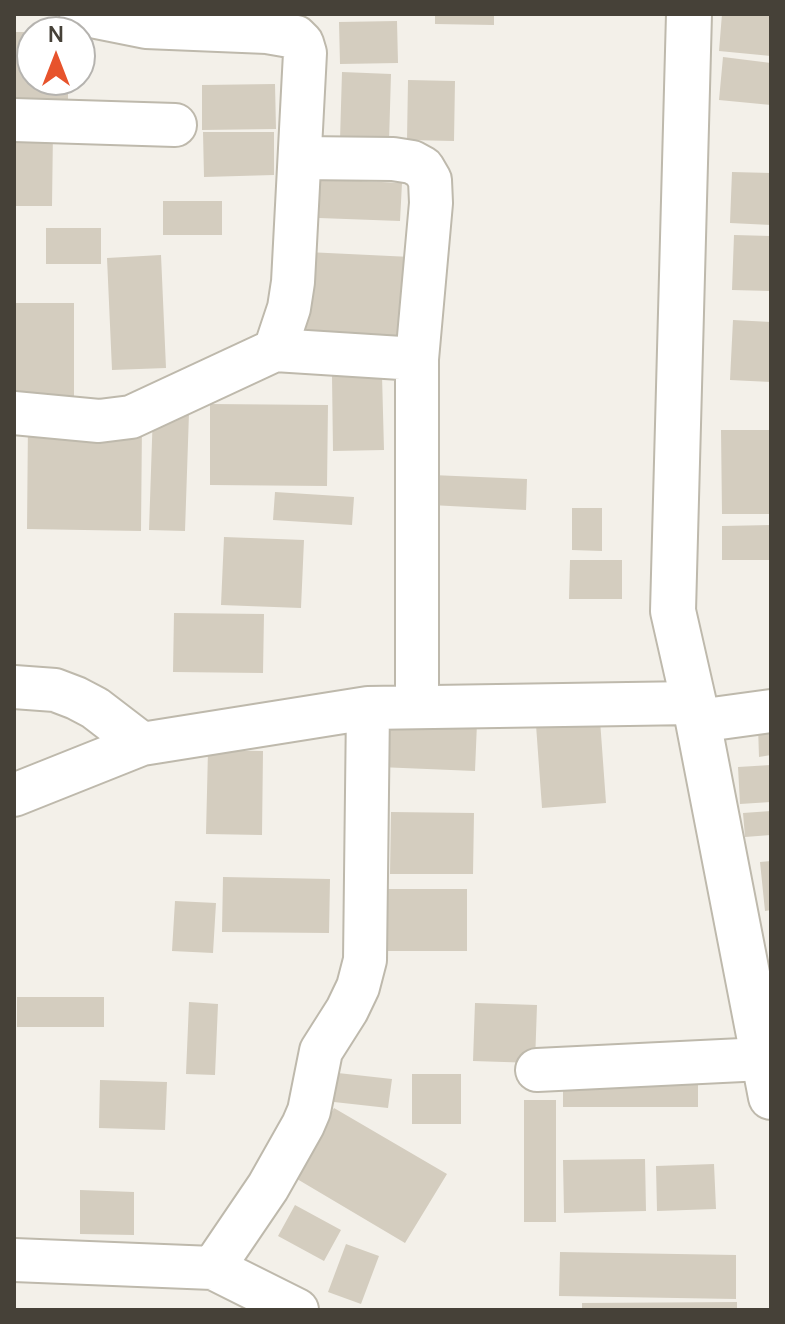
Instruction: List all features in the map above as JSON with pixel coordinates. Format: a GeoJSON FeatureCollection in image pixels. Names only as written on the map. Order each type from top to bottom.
{"type":"FeatureCollection","features":[{"type":"Feature","properties":{"kind":"street"},"geometry":{"type":"LineString","coordinates":[[81,14],[146,27],[267,23],[302,43],[305,53],[293,282],[289,308],[275,350]]}},
{"type":"Feature","properties":{"kind":"street"},"geometry":{"type":"LineString","coordinates":[[537,1070],[767,1078],[673,611],[689,14]]}},
{"type":"Feature","properties":{"kind":"street"},"geometry":{"type":"LineString","coordinates":[[14,120],[175,125]]}},
{"type":"Feature","properties":{"kind":"street"},"geometry":{"type":"LineString","coordinates":[[301,158],[412,162],[423,168],[430,180],[431,203],[417,359],[417,706]]}},
{"type":"Feature","properties":{"kind":"street"},"geometry":{"type":"LineString","coordinates":[[14,413],[99,421],[131,417],[275,350],[417,359]]}},
{"type":"Feature","properties":{"kind":"street"},"geometry":{"type":"LineString","coordinates":[[14,687],[55,690],[76,698],[95,708],[142,744]]}},
{"type":"Feature","properties":{"kind":"street"},"geometry":{"type":"LineString","coordinates":[[14,795],[142,744],[368,708],[771,711]]}},
{"type":"Feature","properties":{"kind":"street"},"geometry":{"type":"LineString","coordinates":[[213,1268],[268,1187],[303,1125],[309,1111],[321,1051],[358,987],[365,960],[368,708]]}},
{"type":"Feature","properties":{"kind":"street"},"geometry":{"type":"LineString","coordinates":[[14,1260],[213,1268],[297,1310]]}},
{"type":"Feature","properties":{"kind":"building"},"geometry":{"type":"Polygon","coordinates":[[[435,14],[494,14],[494,25],[435,24],[435,14]]]}},
{"type":"Feature","properties":{"kind":"building"},"geometry":{"type":"Polygon","coordinates":[[[722,14],[771,14],[771,56],[719,51],[722,14]]]}},
{"type":"Feature","properties":{"kind":"building"},"geometry":{"type":"Polygon","coordinates":[[[397,21],[398,63],[340,64],[339,22],[397,21]]]}},
{"type":"Feature","properties":{"kind":"building"},"geometry":{"type":"Polygon","coordinates":[[[16,32],[16,96],[68,96],[68,105],[14,105],[16,32]]]}},
{"type":"Feature","properties":{"kind":"building"},"geometry":{"type":"Polygon","coordinates":[[[723,57],[771,63],[771,105],[719,100],[723,57]]]}},
{"type":"Feature","properties":{"kind":"building"},"geometry":{"type":"Polygon","coordinates":[[[342,72],[391,74],[389,142],[340,140],[342,72]]]}},
{"type":"Feature","properties":{"kind":"building"},"geometry":{"type":"Polygon","coordinates":[[[408,80],[455,81],[454,141],[407,140],[408,80]]]}},
{"type":"Feature","properties":{"kind":"building"},"geometry":{"type":"Polygon","coordinates":[[[275,84],[276,129],[202,130],[202,85],[275,84]]]}},
{"type":"Feature","properties":{"kind":"building"},"geometry":{"type":"Polygon","coordinates":[[[14,130],[53,130],[52,206],[14,206],[14,130]]]}},
{"type":"Feature","properties":{"kind":"building"},"geometry":{"type":"Polygon","coordinates":[[[203,132],[274,132],[274,175],[204,177],[203,132]]]}},
{"type":"Feature","properties":{"kind":"building"},"geometry":{"type":"Polygon","coordinates":[[[732,172],[771,173],[771,225],[730,223],[732,172]]]}},
{"type":"Feature","properties":{"kind":"building"},"geometry":{"type":"Polygon","coordinates":[[[320,179],[402,183],[400,221],[319,218],[320,179]]]}},
{"type":"Feature","properties":{"kind":"building"},"geometry":{"type":"Polygon","coordinates":[[[163,201],[222,201],[222,235],[163,235],[163,201]]]}},
{"type":"Feature","properties":{"kind":"building"},"geometry":{"type":"Polygon","coordinates":[[[46,228],[101,228],[101,264],[46,264],[46,228]]]}},
{"type":"Feature","properties":{"kind":"building"},"geometry":{"type":"Polygon","coordinates":[[[734,235],[771,236],[771,291],[732,290],[734,235]]]}},
{"type":"Feature","properties":{"kind":"building"},"geometry":{"type":"Polygon","coordinates":[[[307,252],[411,257],[407,336],[303,331],[307,252]]]}},
{"type":"Feature","properties":{"kind":"building"},"geometry":{"type":"Polygon","coordinates":[[[161,255],[166,368],[112,370],[107,258],[161,255]]]}},
{"type":"Feature","properties":{"kind":"building"},"geometry":{"type":"Polygon","coordinates":[[[14,303],[74,303],[74,401],[14,401],[14,303]]]}},
{"type":"Feature","properties":{"kind":"building"},"geometry":{"type":"Polygon","coordinates":[[[733,320],[771,322],[771,382],[730,380],[733,320]]]}},
{"type":"Feature","properties":{"kind":"building"},"geometry":{"type":"Polygon","coordinates":[[[382,375],[384,450],[333,451],[332,376],[382,375]]]}},
{"type":"Feature","properties":{"kind":"building"},"geometry":{"type":"Polygon","coordinates":[[[210,404],[328,405],[327,486],[210,485],[210,404]]]}},
{"type":"Feature","properties":{"kind":"building"},"geometry":{"type":"Polygon","coordinates":[[[153,411],[189,413],[185,531],[149,530],[153,411]]]}},
{"type":"Feature","properties":{"kind":"building"},"geometry":{"type":"Polygon","coordinates":[[[28,421],[142,423],[141,531],[27,529],[28,421]]]}},
{"type":"Feature","properties":{"kind":"building"},"geometry":{"type":"Polygon","coordinates":[[[721,430],[771,430],[771,514],[722,514],[721,430]]]}},
{"type":"Feature","properties":{"kind":"building"},"geometry":{"type":"Polygon","coordinates":[[[432,475],[527,479],[526,510],[431,505],[432,475]]]}},
{"type":"Feature","properties":{"kind":"building"},"geometry":{"type":"Polygon","coordinates":[[[275,492],[354,497],[352,525],[273,520],[275,492]]]}},
{"type":"Feature","properties":{"kind":"building"},"geometry":{"type":"Polygon","coordinates":[[[572,508],[602,508],[602,551],[572,550],[572,508]]]}},
{"type":"Feature","properties":{"kind":"building"},"geometry":{"type":"Polygon","coordinates":[[[771,525],[771,560],[722,560],[722,526],[771,525]]]}},
{"type":"Feature","properties":{"kind":"building"},"geometry":{"type":"Polygon","coordinates":[[[224,537],[304,540],[301,608],[221,605],[224,537]]]}},
{"type":"Feature","properties":{"kind":"building"},"geometry":{"type":"Polygon","coordinates":[[[570,560],[622,560],[622,599],[569,599],[570,560]]]}},
{"type":"Feature","properties":{"kind":"building"},"geometry":{"type":"Polygon","coordinates":[[[174,613],[264,614],[263,673],[173,672],[174,613]]]}},
{"type":"Feature","properties":{"kind":"building"},"geometry":{"type":"Polygon","coordinates":[[[382,719],[477,723],[475,771],[379,767],[382,719]]]}},
{"type":"Feature","properties":{"kind":"building"},"geometry":{"type":"Polygon","coordinates":[[[600,720],[606,803],[542,808],[536,725],[600,720]]]}},
{"type":"Feature","properties":{"kind":"building"},"geometry":{"type":"Polygon","coordinates":[[[771,725],[771,755],[759,757],[758,726],[771,725]]]}},
{"type":"Feature","properties":{"kind":"building"},"geometry":{"type":"Polygon","coordinates":[[[208,750],[263,751],[262,835],[206,834],[208,750]]]}},
{"type":"Feature","properties":{"kind":"building"},"geometry":{"type":"Polygon","coordinates":[[[771,765],[771,802],[740,804],[738,767],[771,765]]]}},
{"type":"Feature","properties":{"kind":"building"},"geometry":{"type":"Polygon","coordinates":[[[771,811],[771,835],[745,837],[743,813],[771,811]]]}},
{"type":"Feature","properties":{"kind":"building"},"geometry":{"type":"Polygon","coordinates":[[[391,812],[474,813],[473,874],[390,874],[391,812]]]}},
{"type":"Feature","properties":{"kind":"building"},"geometry":{"type":"Polygon","coordinates":[[[771,861],[771,910],[765,911],[760,862],[771,861]]]}},
{"type":"Feature","properties":{"kind":"building"},"geometry":{"type":"Polygon","coordinates":[[[223,877],[330,879],[329,933],[222,932],[223,877]]]}},
{"type":"Feature","properties":{"kind":"building"},"geometry":{"type":"Polygon","coordinates":[[[386,889],[467,889],[467,951],[386,951],[386,889]]]}},
{"type":"Feature","properties":{"kind":"building"},"geometry":{"type":"Polygon","coordinates":[[[175,901],[216,903],[213,953],[172,951],[175,901]]]}},
{"type":"Feature","properties":{"kind":"building"},"geometry":{"type":"Polygon","coordinates":[[[17,997],[104,997],[104,1027],[17,1027],[17,997]]]}},
{"type":"Feature","properties":{"kind":"building"},"geometry":{"type":"Polygon","coordinates":[[[189,1002],[218,1004],[215,1075],[186,1074],[189,1002]]]}},
{"type":"Feature","properties":{"kind":"building"},"geometry":{"type":"Polygon","coordinates":[[[475,1003],[537,1005],[535,1063],[473,1061],[475,1003]]]}},
{"type":"Feature","properties":{"kind":"building"},"geometry":{"type":"Polygon","coordinates":[[[329,1072],[392,1079],[388,1108],[325,1101],[329,1072]]]}},
{"type":"Feature","properties":{"kind":"building"},"geometry":{"type":"Polygon","coordinates":[[[412,1074],[461,1074],[461,1124],[412,1124],[412,1074]]]}},
{"type":"Feature","properties":{"kind":"building"},"geometry":{"type":"Polygon","coordinates":[[[100,1080],[167,1082],[165,1130],[99,1128],[100,1080]]]}},
{"type":"Feature","properties":{"kind":"building"},"geometry":{"type":"Polygon","coordinates":[[[563,1084],[698,1084],[698,1107],[563,1107],[563,1084]]]}},
{"type":"Feature","properties":{"kind":"building"},"geometry":{"type":"Polygon","coordinates":[[[524,1100],[556,1100],[556,1222],[524,1222],[524,1100]]]}},
{"type":"Feature","properties":{"kind":"building"},"geometry":{"type":"Polygon","coordinates":[[[334,1108],[447,1174],[405,1243],[292,1176],[334,1108]]]}},
{"type":"Feature","properties":{"kind":"building"},"geometry":{"type":"Polygon","coordinates":[[[645,1159],[646,1211],[564,1213],[563,1160],[645,1159]]]}},
{"type":"Feature","properties":{"kind":"building"},"geometry":{"type":"Polygon","coordinates":[[[714,1164],[716,1209],[657,1211],[656,1166],[714,1164]]]}},
{"type":"Feature","properties":{"kind":"building"},"geometry":{"type":"Polygon","coordinates":[[[80,1190],[134,1192],[134,1235],[80,1234],[80,1190]]]}},
{"type":"Feature","properties":{"kind":"building"},"geometry":{"type":"Polygon","coordinates":[[[295,1205],[341,1230],[324,1261],[278,1236],[295,1205]]]}},
{"type":"Feature","properties":{"kind":"building"},"geometry":{"type":"Polygon","coordinates":[[[346,1244],[379,1256],[361,1304],[328,1292],[346,1244]]]}},
{"type":"Feature","properties":{"kind":"building"},"geometry":{"type":"Polygon","coordinates":[[[560,1252],[736,1255],[736,1299],[559,1296],[560,1252]]]}},
{"type":"Feature","properties":{"kind":"building"},"geometry":{"type":"Polygon","coordinates":[[[737,1302],[737,1310],[582,1310],[582,1303],[737,1302]]]}}]}
